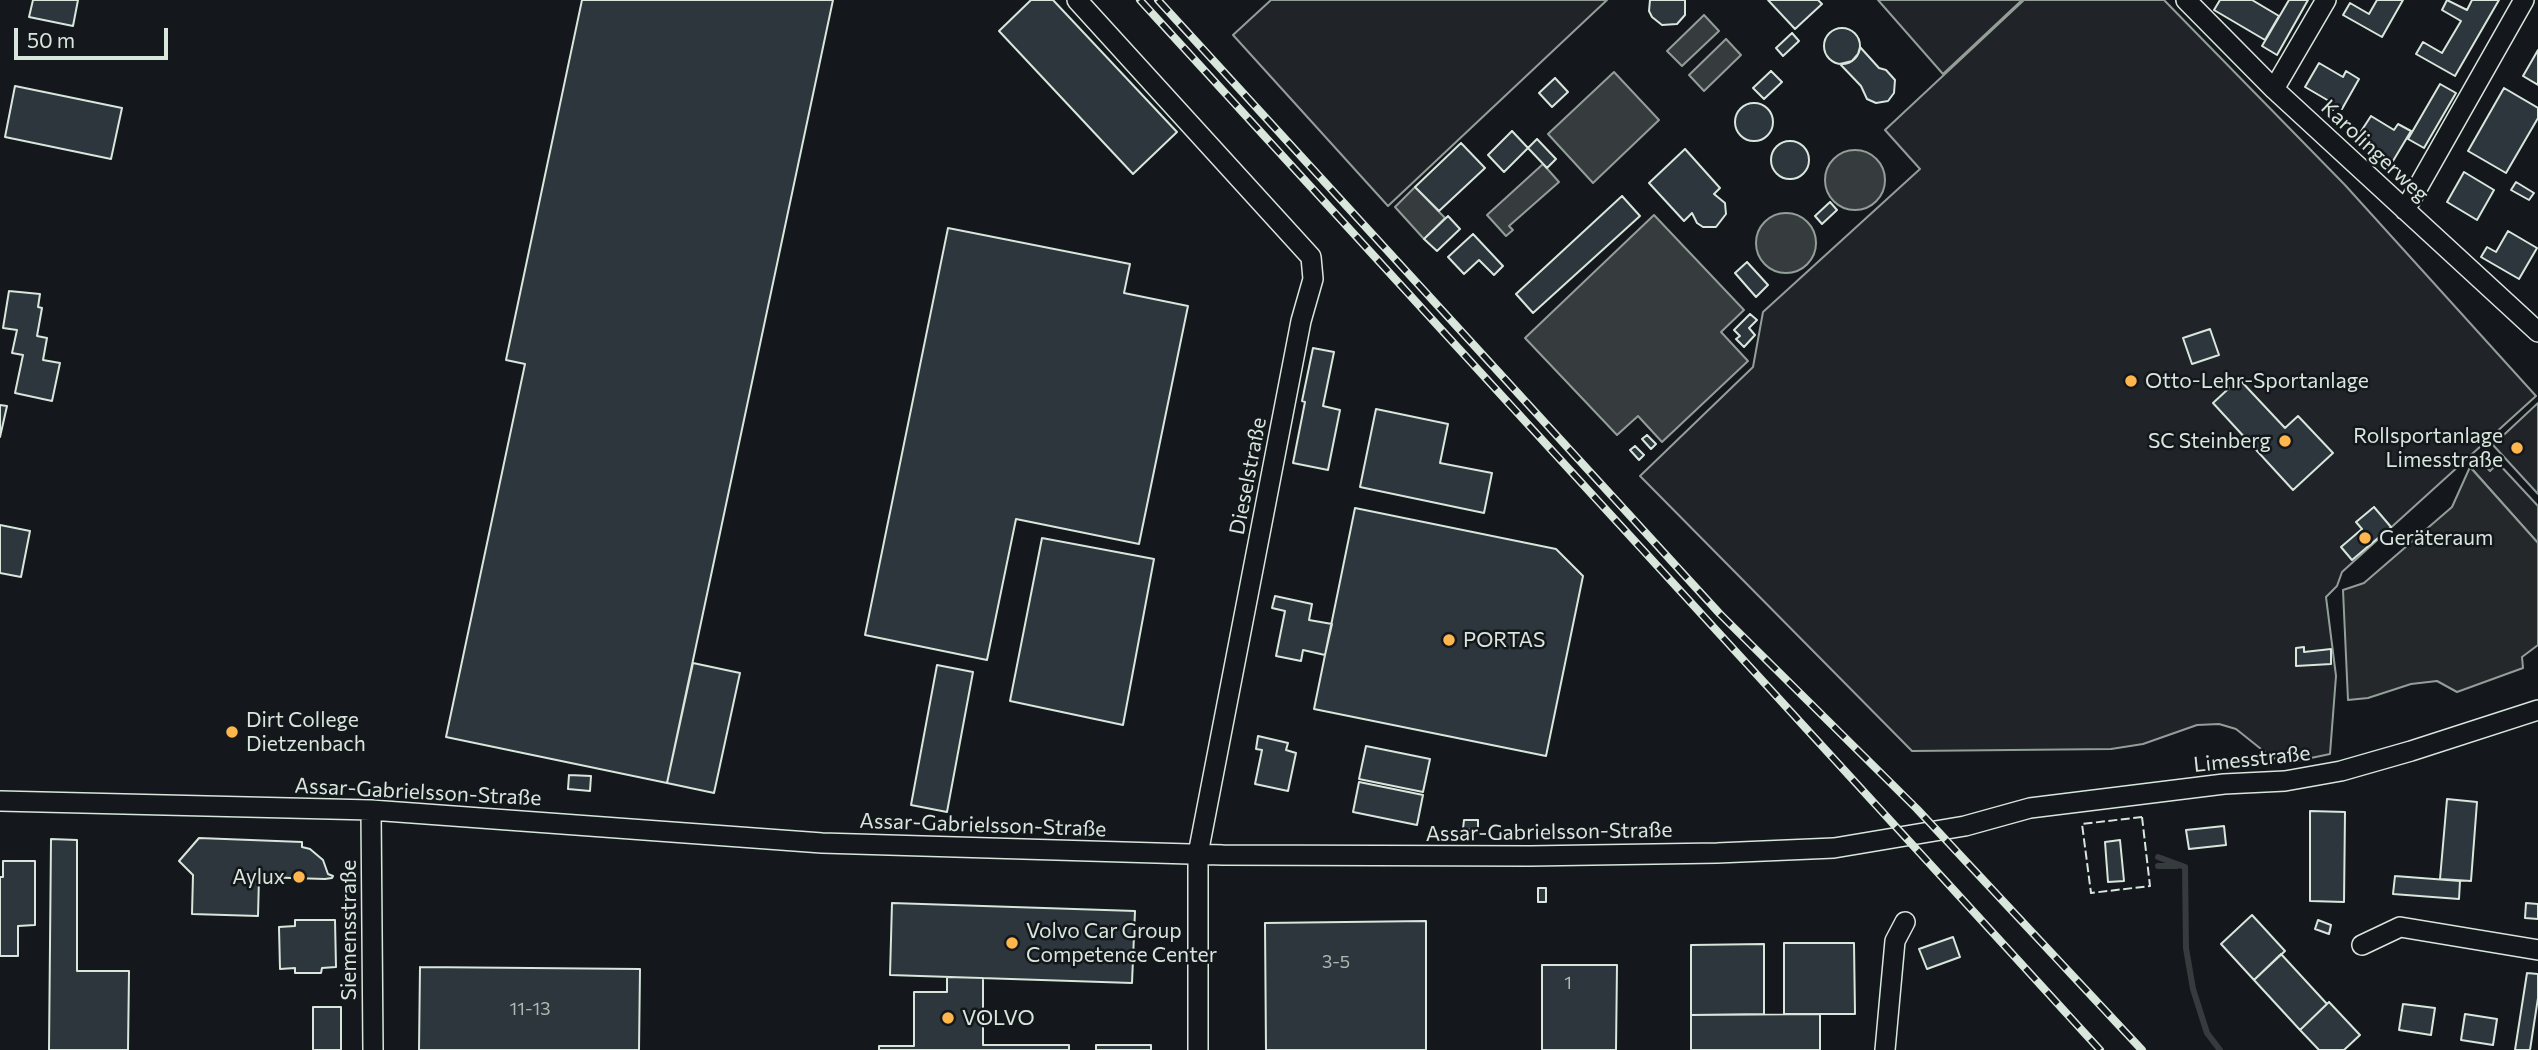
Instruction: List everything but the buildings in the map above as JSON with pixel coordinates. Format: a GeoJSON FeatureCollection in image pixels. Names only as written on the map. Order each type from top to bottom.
{"type":"FeatureCollection","features":[{"type":"Feature","properties":{"kind":"street","name":"Dieselstraße"},"geometry":{"type":"LineString","coordinates":[[1077,0],[1311,257],[1313,279],[1301,321],[1198,854],[1198,1050]]}},
{"type":"Feature","properties":{"kind":"street","name":"Karolingerweg"},"geometry":{"type":"LineString","coordinates":[[2186,0],[2274,89],[2538,332]]}},
{"type":"Feature","properties":{"kind":"street"},"geometry":{"type":"LineString","coordinates":[[2274,89],[2326,0]]}},
{"type":"Feature","properties":{"kind":"street"},"geometry":{"type":"LineString","coordinates":[[2405,210],[2524,0]]}},
{"type":"Feature","properties":{"kind":"street","name":"Limesstraße"},"geometry":{"type":"LineString","coordinates":[[1965,826],[2030,808],[2212,785],[2285,781],[2341,771],[2468,734],[2538,710]]}},
{"type":"Feature","properties":{"kind":"street","name":"Assar-Gabrielsson-Straße"},"geometry":{"type":"LineString","coordinates":[[0,801],[372,810],[822,843],[1198,854],[1519,856],[1717,853],[1834,848],[1965,826]]}},
{"type":"Feature","properties":{"kind":"street","name":"Siemensstraße"},"geometry":{"type":"LineString","coordinates":[[372,810],[373,1050]]}},
{"type":"Feature","properties":{"kind":"street"},"geometry":{"type":"LineString","coordinates":[[1885,1050],[1895,941],[1905,922]]}},
{"type":"Feature","properties":{"kind":"street"},"geometry":{"type":"LineString","coordinates":[[2362,945],[2400,927],[2538,950]]}},
{"type":"Feature","properties":{"kind":"shaded area"},"geometry":{"type":"Polygon","coordinates":[[[1271,0],[1607,0],[1388,206],[1233,35],[1271,0]]]}},
{"type":"Feature","properties":{"kind":"shaded area"},"geometry":{"type":"Polygon","coordinates":[[[1878,0],[2022,0],[1943,74],[1878,0]]]}},
{"type":"Feature","properties":{"kind":"shaded area","name":"Otto-Lehr-Sportanlage"},"geometry":{"type":"Polygon","coordinates":[[[2024,0],[2164,0],[2345,185],[2536,396],[2342,572],[2337,586],[2326,597],[2336,676],[2330,754],[2287,763],[2271,757],[2236,729],[2219,724],[2197,725],[2143,744],[2111,749],[1912,751],[1640,476],[1753,367],[1763,312],[1920,169],[1885,130],[2024,0]]]}},
{"type":"Feature","properties":{"kind":"shaded area"},"geometry":{"type":"Polygon","coordinates":[[[1704,15],[1719,31],[1682,66],[1667,51],[1704,15]]]}},
{"type":"Feature","properties":{"kind":"shaded area"},"geometry":{"type":"Polygon","coordinates":[[[1726,39],[1741,55],[1704,91],[1689,75],[1726,39]]]}},
{"type":"Feature","properties":{"kind":"shaded area"},"geometry":{"type":"Polygon","coordinates":[[[1614,72],[1659,120],[1593,183],[1548,134],[1614,72]]]}},
{"type":"Feature","properties":{"kind":"shaded area"},"geometry":{"type":"Polygon","coordinates":[[[1849,150],[1861,150],[1880,163],[1885,180],[1883,192],[1872,205],[1861,210],[1849,210],[1830,197],[1825,186],[1825,174],[1838,155],[1849,150]]]}},
{"type":"Feature","properties":{"kind":"shaded area"},"geometry":{"type":"Polygon","coordinates":[[[1543,164],[1559,182],[1509,226],[1513,230],[1506,236],[1487,215],[1543,164]]]}},
{"type":"Feature","properties":{"kind":"shaded area"},"geometry":{"type":"Polygon","coordinates":[[[1415,187],[1445,218],[1424,239],[1395,207],[1415,187]]]}},
{"type":"Feature","properties":{"kind":"shaded area"},"geometry":{"type":"Polygon","coordinates":[[[1780,213],[1792,213],[1811,226],[1816,243],[1814,255],[1803,268],[1792,273],[1780,273],[1761,260],[1756,249],[1756,237],[1769,218],[1780,213]]]}},
{"type":"Feature","properties":{"kind":"shaded area"},"geometry":{"type":"Polygon","coordinates":[[[1654,215],[1744,310],[1721,332],[1748,361],[1662,442],[1638,416],[1617,435],[1525,338],[1654,215]]]}},
{"type":"Feature","properties":{"kind":"shaded area","name":"Rollsportanlage Limesstraße"},"geometry":{"type":"Polygon","coordinates":[[[2538,403],[2538,494],[2493,445],[2538,403]]]}},
{"type":"Feature","properties":{"kind":"shaded area"},"geometry":{"type":"Polygon","coordinates":[[[2481,461],[2490,471],[2498,463],[2538,506],[2538,543],[2472,469],[2481,461]]]}},
{"type":"Feature","properties":{"kind":"shaded area"},"geometry":{"type":"Polygon","coordinates":[[[2470,467],[2538,543],[2538,645],[2522,657],[2523,668],[2457,692],[2437,681],[2411,684],[2368,698],[2348,700],[2343,590],[2364,583],[2452,507],[2470,467]]]}},
{"type":"Feature","properties":{"kind":"waterway"},"geometry":{"type":"LineString","coordinates":[[2158,857],[2185,867]]}},
{"type":"Feature","properties":{"kind":"waterway"},"geometry":{"type":"LineString","coordinates":[[2158,866],[2177,866]]}},
{"type":"Feature","properties":{"kind":"waterway"},"geometry":{"type":"LineString","coordinates":[[2185,867],[2186,948],[2193,989],[2207,1033],[2220,1050]]}},
{"type":"Feature","properties":{"kind":"railway"},"geometry":{"type":"LineString","coordinates":[[1140,0],[2100,1050]]}},
{"type":"Feature","properties":{"kind":"railway"},"geometry":{"type":"LineString","coordinates":[[1158,0],[1720,614],[1917,809],[2142,1050]]}},
{"type":"Feature","properties":{"kind":"fence"},"geometry":{"type":"LineString","coordinates":[[2142,817],[2150,886],[2091,893],[2082,824],[2142,817]]}},
{"type":"Feature","properties":{"kind":"place","name":"Otto-Lehr-Sportanlage"},"geometry":{"type":"Point","coordinates":[2131,381]}},
{"type":"Feature","properties":{"kind":"place","name":"SC Steinberg"},"geometry":{"type":"Point","coordinates":[2285,441]}},
{"type":"Feature","properties":{"kind":"place","name":"Rollsportanlage Limesstraße"},"geometry":{"type":"Point","coordinates":[2517,448]}},
{"type":"Feature","properties":{"kind":"place","name":"Geräteraum"},"geometry":{"type":"Point","coordinates":[2365,538]}},
{"type":"Feature","properties":{"kind":"place","name":"PORTAS"},"geometry":{"type":"Point","coordinates":[1449,640]}},
{"type":"Feature","properties":{"kind":"place","name":"Dirt College Dietzenbach"},"geometry":{"type":"Point","coordinates":[232,732]}},
{"type":"Feature","properties":{"kind":"place","name":"Aylux"},"geometry":{"type":"Point","coordinates":[299,877]}},
{"type":"Feature","properties":{"kind":"place","name":"Volvo Car Group Competence Center"},"geometry":{"type":"Point","coordinates":[1012,943]}},
{"type":"Feature","properties":{"kind":"place","name":"VOLVO"},"geometry":{"type":"Point","coordinates":[948,1018]}}]}
